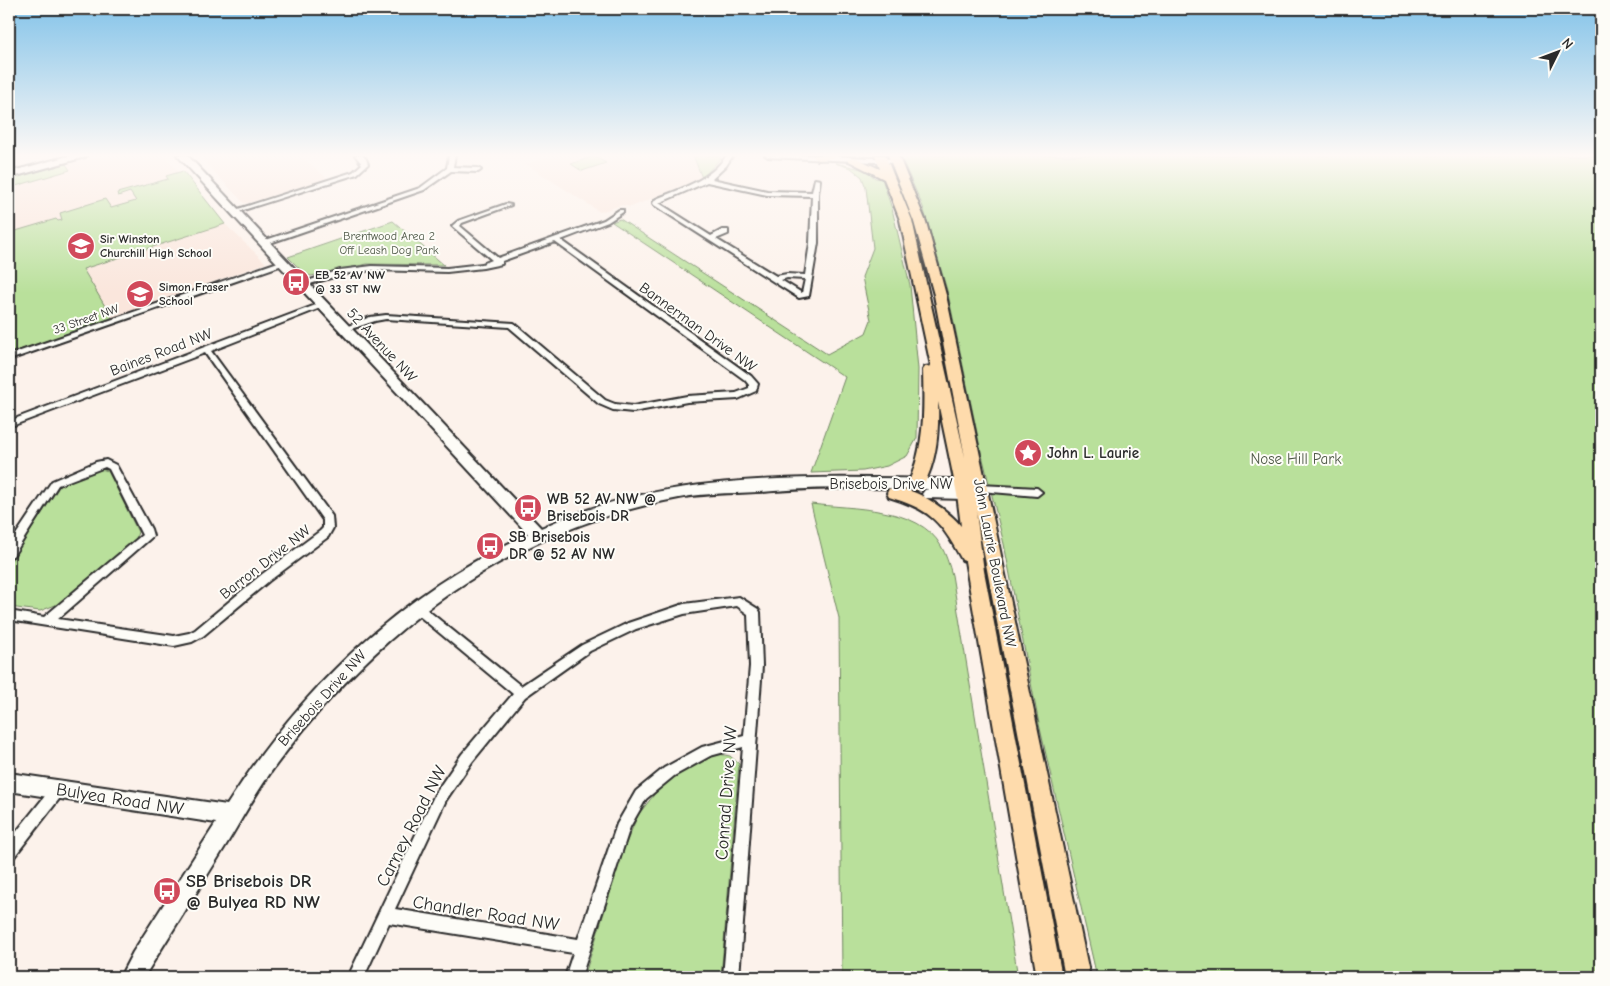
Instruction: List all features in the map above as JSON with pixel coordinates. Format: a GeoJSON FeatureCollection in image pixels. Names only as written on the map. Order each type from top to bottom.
{"type":"FeatureCollection","features":[{"type":"Feature","properties":{"kind":"main road","name":"John Laurie Boulevard NW"},"geometry":{"type":"LineString","coordinates":[[898,201],[908,229],[931,338],[969,489],[1078,977]]}},
{"type":"Feature","properties":{"kind":"main road","name":"John Laurie Boulevard NW"},"geometry":{"type":"LineString","coordinates":[[910,201],[920,222],[938,287],[969,489],[975,571],[1050,977]]}},
{"type":"Feature","properties":{"kind":"main road"},"geometry":{"type":"LineString","coordinates":[[916,484],[925,466],[931,440],[931,338]]}},
{"type":"Feature","properties":{"kind":"main road"},"geometry":{"type":"LineString","coordinates":[[895,493],[918,500],[936,510],[955,529],[975,571]]}},
{"type":"Feature","properties":{"kind":"street","name":"52 Avenue NW"},"geometry":{"type":"LineString","coordinates":[[226,201],[538,534]]}},
{"type":"Feature","properties":{"kind":"street"},"geometry":{"type":"LineString","coordinates":[[235,211],[267,201]]}},
{"type":"Feature","properties":{"kind":"street"},"geometry":{"type":"LineString","coordinates":[[264,242],[386,201]]}},
{"type":"Feature","properties":{"kind":"street"},"geometry":{"type":"LineString","coordinates":[[660,201],[656,203],[660,208],[802,296],[806,294],[807,277],[814,243],[815,201]]}},
{"type":"Feature","properties":{"kind":"street"},"geometry":{"type":"LineString","coordinates":[[499,262],[456,226],[460,222],[508,204]]}},
{"type":"Feature","properties":{"kind":"street"},"geometry":{"type":"LineString","coordinates":[[304,284],[342,272],[364,268],[390,267],[455,270],[483,266],[499,262],[612,218],[621,211]]}},
{"type":"Feature","properties":{"kind":"street"},"geometry":{"type":"LineString","coordinates":[[710,239],[725,232]]}},
{"type":"Feature","properties":{"kind":"street","name":"Bannerman Drive NW"},"geometry":{"type":"LineString","coordinates":[[345,328],[386,317],[511,325],[602,402],[621,408],[633,409],[687,399],[738,396],[753,389],[754,384],[748,378],[556,240]]}},
{"type":"Feature","properties":{"kind":"street","name":"33 Street NW"},"geometry":{"type":"LineString","coordinates":[[9,358],[284,263]]}},
{"type":"Feature","properties":{"kind":"street"},"geometry":{"type":"LineString","coordinates":[[775,279],[787,276],[807,277]]}},
{"type":"Feature","properties":{"kind":"street","name":"Baines Road NW"},"geometry":{"type":"LineString","coordinates":[[9,424],[324,305]]}},
{"type":"Feature","properties":{"kind":"street","name":"Barron Drive NW"},"geometry":{"type":"LineString","coordinates":[[9,616],[174,640],[192,637],[324,534],[328,528],[328,519],[206,350]]}},
{"type":"Feature","properties":{"kind":"street"},"geometry":{"type":"LineString","coordinates":[[9,553],[55,483],[96,464],[106,463],[113,467],[148,536],[48,621]]}},
{"type":"Feature","properties":{"kind":"street","name":"Brisebois Drive NW"},"geometry":{"type":"LineString","coordinates":[[131,977],[271,756],[307,711],[342,671],[384,632],[416,606],[480,564],[538,534],[585,516],[657,496],[728,487],[777,486],[797,483],[916,484],[969,489]]}},
{"type":"Feature","properties":{"kind":"street","name":"Brisebois Drive NW"},"geometry":{"type":"LineString","coordinates":[[777,486],[795,489],[895,493],[969,489]]}},
{"type":"Feature","properties":{"kind":"street"},"geometry":{"type":"LineString","coordinates":[[969,489],[1037,492]]}},
{"type":"Feature","properties":{"kind":"street","name":"Carney Road NW"},"geometry":{"type":"LineString","coordinates":[[356,977],[441,796],[467,758],[520,693],[586,648],[632,626],[684,610],[739,600],[754,612]]}},
{"type":"Feature","properties":{"kind":"street"},"geometry":{"type":"LineString","coordinates":[[416,606],[520,693]]}},
{"type":"Feature","properties":{"kind":"street","name":"Conrad Drive NW"},"geometry":{"type":"LineString","coordinates":[[732,977],[756,666],[754,612]]}},
{"type":"Feature","properties":{"kind":"street"},"geometry":{"type":"LineString","coordinates":[[573,977],[581,948],[624,824],[641,795],[669,772],[707,751],[749,740]]}},
{"type":"Feature","properties":{"kind":"street","name":"Bulyea Road NW"},"geometry":{"type":"LineString","coordinates":[[9,782],[232,816]]}},
{"type":"Feature","properties":{"kind":"street"},"geometry":{"type":"LineString","coordinates":[[9,852],[58,790]]}},
{"type":"Feature","properties":{"kind":"street","name":"Chandler Road NW"},"geometry":{"type":"LineString","coordinates":[[385,915],[581,948]]}},
{"type":"Feature","properties":{"kind":"shaded area"},"geometry":{"type":"Polygon","coordinates":[[[9,201],[205,201],[225,224],[266,263],[112,318],[83,269],[9,293],[9,201]]]}},
{"type":"Feature","properties":{"kind":"shaded area"},"geometry":{"type":"Polygon","coordinates":[[[242,201],[255,201],[248,203],[242,201]]]}},
{"type":"Feature","properties":{"kind":"shaded area"},"geometry":{"type":"Polygon","coordinates":[[[583,201],[646,201],[631,207],[622,205],[600,212],[583,201]]]}},
{"type":"Feature","properties":{"kind":"green space"},"geometry":{"type":"Polygon","coordinates":[[[99,201],[106,201],[111,208],[136,201],[207,201],[225,224],[83,269],[112,318],[9,354],[9,233],[56,219],[58,221],[62,220],[60,213],[99,201]]]}},
{"type":"Feature","properties":{"kind":"green space"},"geometry":{"type":"Polygon","coordinates":[[[868,201],[889,201],[910,285],[918,369],[917,438],[907,456],[887,466],[863,471],[811,473],[845,377],[612,222],[620,219],[827,354],[866,333],[871,320],[862,277],[873,248],[868,201]]]}},
{"type":"Feature","properties":{"kind":"green space","name":"Nose Hill Park"},"geometry":{"type":"Polygon","coordinates":[[[920,201],[1601,201],[1601,977],[1097,977],[1039,724],[1004,544],[980,447],[948,294],[920,201]]]}},
{"type":"Feature","properties":{"kind":"green space","name":"Brentwood Area 2 Off Leash Dog Park"},"geometry":{"type":"Polygon","coordinates":[[[393,221],[444,265],[367,264],[311,276],[306,275],[288,257],[393,221]]]}},
{"type":"Feature","properties":{"kind":"green space"},"geometry":{"type":"Polygon","coordinates":[[[96,468],[108,471],[138,532],[135,541],[58,604],[40,611],[9,607],[9,564],[61,484],[96,468]]]}},
{"type":"Feature","properties":{"kind":"green space"},"geometry":{"type":"Polygon","coordinates":[[[811,504],[864,509],[901,516],[917,523],[931,533],[944,552],[952,575],[1018,977],[842,977],[839,618],[811,504]]]}},
{"type":"Feature","properties":{"kind":"green space"},"geometry":{"type":"Polygon","coordinates":[[[718,754],[730,756],[739,764],[721,977],[584,977],[624,848],[638,815],[661,786],[688,766],[718,754]]]}},
{"type":"Feature","properties":{"kind":"place","name":"Sir Winston Churchill High School"},"geometry":{"type":"Point","coordinates":[81,246]}},
{"type":"Feature","properties":{"kind":"place","name":"EB 52 AV NW @ 33 ST NW"},"geometry":{"type":"Point","coordinates":[296,282]}},
{"type":"Feature","properties":{"kind":"place","name":"Simon Fraser School"},"geometry":{"type":"Point","coordinates":[140,294]}},
{"type":"Feature","properties":{"kind":"place","name":"John L. Laurie"},"geometry":{"type":"Point","coordinates":[1028,453]}},
{"type":"Feature","properties":{"kind":"place","name":"WB 52 AV NW @ Brisebois DR"},"geometry":{"type":"Point","coordinates":[528,508]}},
{"type":"Feature","properties":{"kind":"place","name":"SB Brisebois DR @ 52 AV NW"},"geometry":{"type":"Point","coordinates":[490,546]}},
{"type":"Feature","properties":{"kind":"place","name":"SB Brisebois DR @ Bulyea RD NW"},"geometry":{"type":"Point","coordinates":[167,891]}}]}
